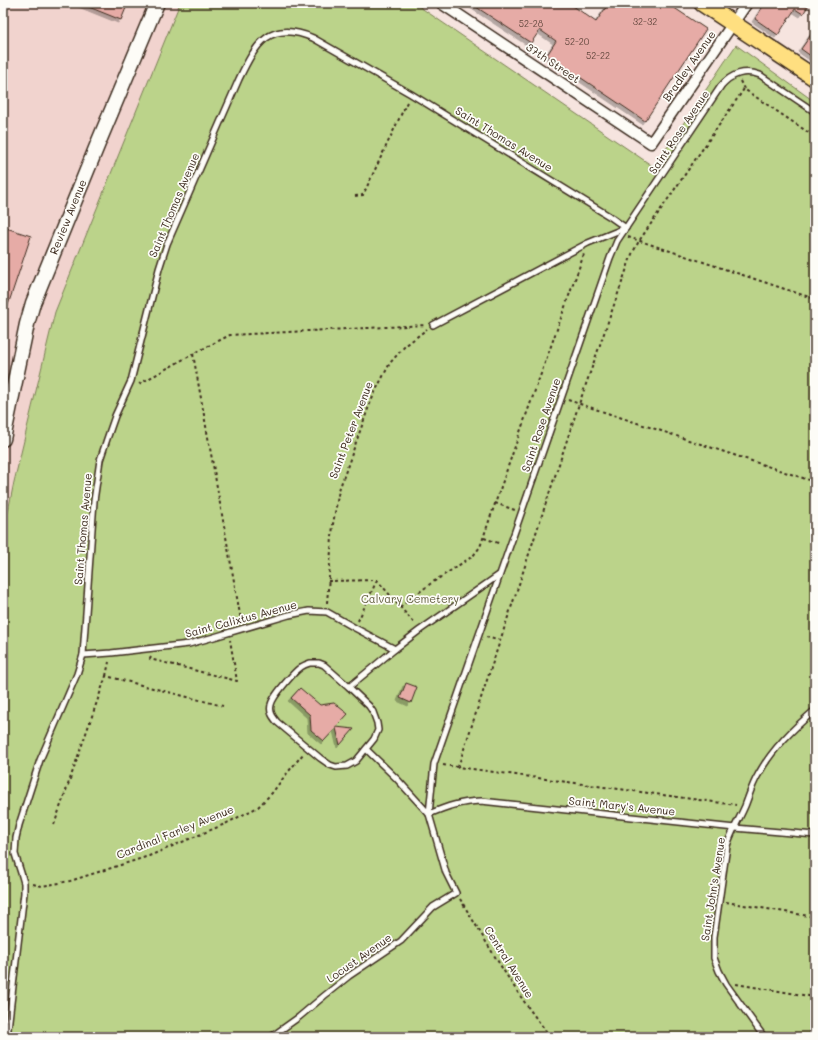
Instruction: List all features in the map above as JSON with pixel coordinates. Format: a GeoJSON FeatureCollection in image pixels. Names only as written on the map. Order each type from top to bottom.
{"type":"FeatureCollection","features":[{"type":"Feature","properties":{"kind":"main road","name":"Review Avenue"},"geometry":{"type":"LineString","coordinates":[[3,439],[27,324],[33,303],[157,3]]}},
{"type":"Feature","properties":{"kind":"main road"},"geometry":{"type":"LineString","coordinates":[[702,3],[815,78]]}},
{"type":"Feature","properties":{"kind":"street","name":"37th Street"},"geometry":{"type":"LineString","coordinates":[[441,3],[651,143]]}},
{"type":"Feature","properties":{"kind":"street","name":"Bradley Avenue"},"geometry":{"type":"LineString","coordinates":[[651,143],[747,3]]}},
{"type":"Feature","properties":{"kind":"lane","name":"Saint Thomas Avenue"},"geometry":{"type":"LineString","coordinates":[[24,883],[15,854],[19,825],[40,760],[77,674],[83,655],[92,517],[95,487],[103,450],[119,405],[131,380],[159,269],[167,244],[239,79],[250,56],[260,42],[270,34],[292,32],[304,35],[324,44],[411,94],[626,228]]}},
{"type":"Feature","properties":{"kind":"lane","name":"Saint Rose Avenue"},"geometry":{"type":"LineString","coordinates":[[430,814],[434,764],[610,258],[621,235],[721,86],[729,79],[737,74],[745,72],[755,73],[815,112]]}},
{"type":"Feature","properties":{"kind":"lane"},"geometry":{"type":"LineString","coordinates":[[433,325],[588,244],[626,228]]}},
{"type":"Feature","properties":{"kind":"lane"},"geometry":{"type":"LineString","coordinates":[[349,687],[420,630],[499,575]]}},
{"type":"Feature","properties":{"kind":"lane","name":"Saint Calixtus Avenue"},"geometry":{"type":"LineString","coordinates":[[83,655],[189,644],[300,612],[317,611],[327,612],[395,650]]}},
{"type":"Feature","properties":{"kind":"lane"},"geometry":{"type":"LineString","coordinates":[[310,663],[319,663],[349,687],[369,706],[377,723],[377,734],[356,761],[347,766],[342,767],[330,765],[308,748],[273,718],[270,705],[274,696],[300,667],[310,663]]}},
{"type":"Feature","properties":{"kind":"lane","name":"Saint John's Avenue"},"geometry":{"type":"LineString","coordinates":[[764,1037],[726,984],[714,958],[713,944],[727,846],[757,776],[770,755],[788,735],[815,710]]}},
{"type":"Feature","properties":{"kind":"lane"},"geometry":{"type":"LineString","coordinates":[[366,750],[397,778],[430,814],[446,873],[456,893]]}},
{"type":"Feature","properties":{"kind":"lane","name":"Saint Mary's Avenue"},"geometry":{"type":"LineString","coordinates":[[430,814],[454,804],[480,801],[735,828],[815,834]]}},
{"type":"Feature","properties":{"kind":"lane"},"geometry":{"type":"LineString","coordinates":[[7,1037],[23,903],[24,883]]}},
{"type":"Feature","properties":{"kind":"lane","name":"Locust Avenue"},"geometry":{"type":"LineString","coordinates":[[271,1037],[299,1017],[349,976],[401,941],[433,907],[456,893]]}},
{"type":"Feature","properties":{"kind":"path"},"geometry":{"type":"LineString","coordinates":[[458,767],[579,404],[624,275],[639,241],[744,89],[815,137]]}},
{"type":"Feature","properties":{"kind":"path"},"geometry":{"type":"LineString","coordinates":[[356,196],[363,195],[411,94]]}},
{"type":"Feature","properties":{"kind":"path"},"geometry":{"type":"LineString","coordinates":[[621,235],[815,299]]}},
{"type":"Feature","properties":{"kind":"path"},"geometry":{"type":"LineString","coordinates":[[400,607],[430,584],[473,556],[480,547],[588,244]]}},
{"type":"Feature","properties":{"kind":"path"},"geometry":{"type":"LineString","coordinates":[[127,391],[230,335],[433,325]]}},
{"type":"Feature","properties":{"kind":"path","name":"Saint Peter Avenue"},"geometry":{"type":"LineString","coordinates":[[327,612],[333,524],[339,490],[369,406],[383,376],[397,354],[414,338],[433,325]]}},
{"type":"Feature","properties":{"kind":"path"},"geometry":{"type":"LineString","coordinates":[[193,354],[242,629]]}},
{"type":"Feature","properties":{"kind":"path"},"geometry":{"type":"LineString","coordinates":[[579,404],[815,482]]}},
{"type":"Feature","properties":{"kind":"path"},"geometry":{"type":"LineString","coordinates":[[495,503],[521,512]]}},
{"type":"Feature","properties":{"kind":"path"},"geometry":{"type":"LineString","coordinates":[[484,538],[509,546]]}},
{"type":"Feature","properties":{"kind":"path"},"geometry":{"type":"LineString","coordinates":[[328,581],[377,580]]}},
{"type":"Feature","properties":{"kind":"path"},"geometry":{"type":"LineString","coordinates":[[377,580],[420,630]]}},
{"type":"Feature","properties":{"kind":"path"},"geometry":{"type":"LineString","coordinates":[[355,628],[377,580]]}},
{"type":"Feature","properties":{"kind":"path"},"geometry":{"type":"LineString","coordinates":[[153,648],[150,659],[237,681],[229,633]]}},
{"type":"Feature","properties":{"kind":"path"},"geometry":{"type":"LineString","coordinates":[[478,635],[497,640],[501,639]]}},
{"type":"Feature","properties":{"kind":"path"},"geometry":{"type":"LineString","coordinates":[[54,826],[106,676],[111,653]]}},
{"type":"Feature","properties":{"kind":"path"},"geometry":{"type":"LineString","coordinates":[[106,676],[224,706]]}},
{"type":"Feature","properties":{"kind":"path","name":"Cardinal Farley Avenue"},"geometry":{"type":"LineString","coordinates":[[24,883],[42,886],[55,885],[70,881],[148,856],[225,824],[258,806],[272,793],[308,748]]}},
{"type":"Feature","properties":{"kind":"path"},"geometry":{"type":"LineString","coordinates":[[434,764],[745,807]]}},
{"type":"Feature","properties":{"kind":"path","name":"Central Avenue"},"geometry":{"type":"LineString","coordinates":[[456,893],[511,982],[536,1019],[551,1037]]}},
{"type":"Feature","properties":{"kind":"path"},"geometry":{"type":"LineString","coordinates":[[719,901],[815,917]]}},
{"type":"Feature","properties":{"kind":"path"},"geometry":{"type":"LineString","coordinates":[[726,984],[735,984],[815,997]]}},
{"type":"Feature","properties":{"kind":"shaded area"},"geometry":{"type":"Polygon","coordinates":[[[3,3],[180,3],[55,312],[14,482],[3,536],[3,3]]]}},
{"type":"Feature","properties":{"kind":"green space","name":"Calvary Cemetery"},"geometry":{"type":"Polygon","coordinates":[[[180,3],[414,3],[654,167],[736,45],[815,102],[815,1037],[3,1037],[3,536],[14,482],[55,312],[180,3]]]}},
{"type":"Feature","properties":{"kind":"building"},"geometry":{"type":"Polygon","coordinates":[[[79,3],[128,3],[121,20],[79,3]]]}},
{"type":"Feature","properties":{"kind":"building"},"geometry":{"type":"Polygon","coordinates":[[[470,3],[569,3],[596,22],[609,3],[667,3],[706,29],[645,121],[547,55],[556,41],[540,30],[531,43],[470,3]]]}},
{"type":"Feature","properties":{"kind":"building"},"geometry":{"type":"Polygon","coordinates":[[[765,3],[810,3],[803,14],[795,9],[778,35],[755,19],[765,3]]]}},
{"type":"Feature","properties":{"kind":"building"},"geometry":{"type":"Polygon","coordinates":[[[815,29],[815,59],[801,49],[815,29]]]}},
{"type":"Feature","properties":{"kind":"building"},"geometry":{"type":"Polygon","coordinates":[[[3,227],[31,236],[5,314],[3,314],[3,227]]]}},
{"type":"Feature","properties":{"kind":"building"},"geometry":{"type":"Polygon","coordinates":[[[406,683],[417,687],[411,703],[400,698],[406,683]]]}},
{"type":"Feature","properties":{"kind":"building"},"geometry":{"type":"Polygon","coordinates":[[[300,688],[320,705],[334,703],[348,714],[336,727],[354,729],[340,745],[336,728],[324,741],[311,730],[310,715],[291,698],[300,688]]]}}]}
